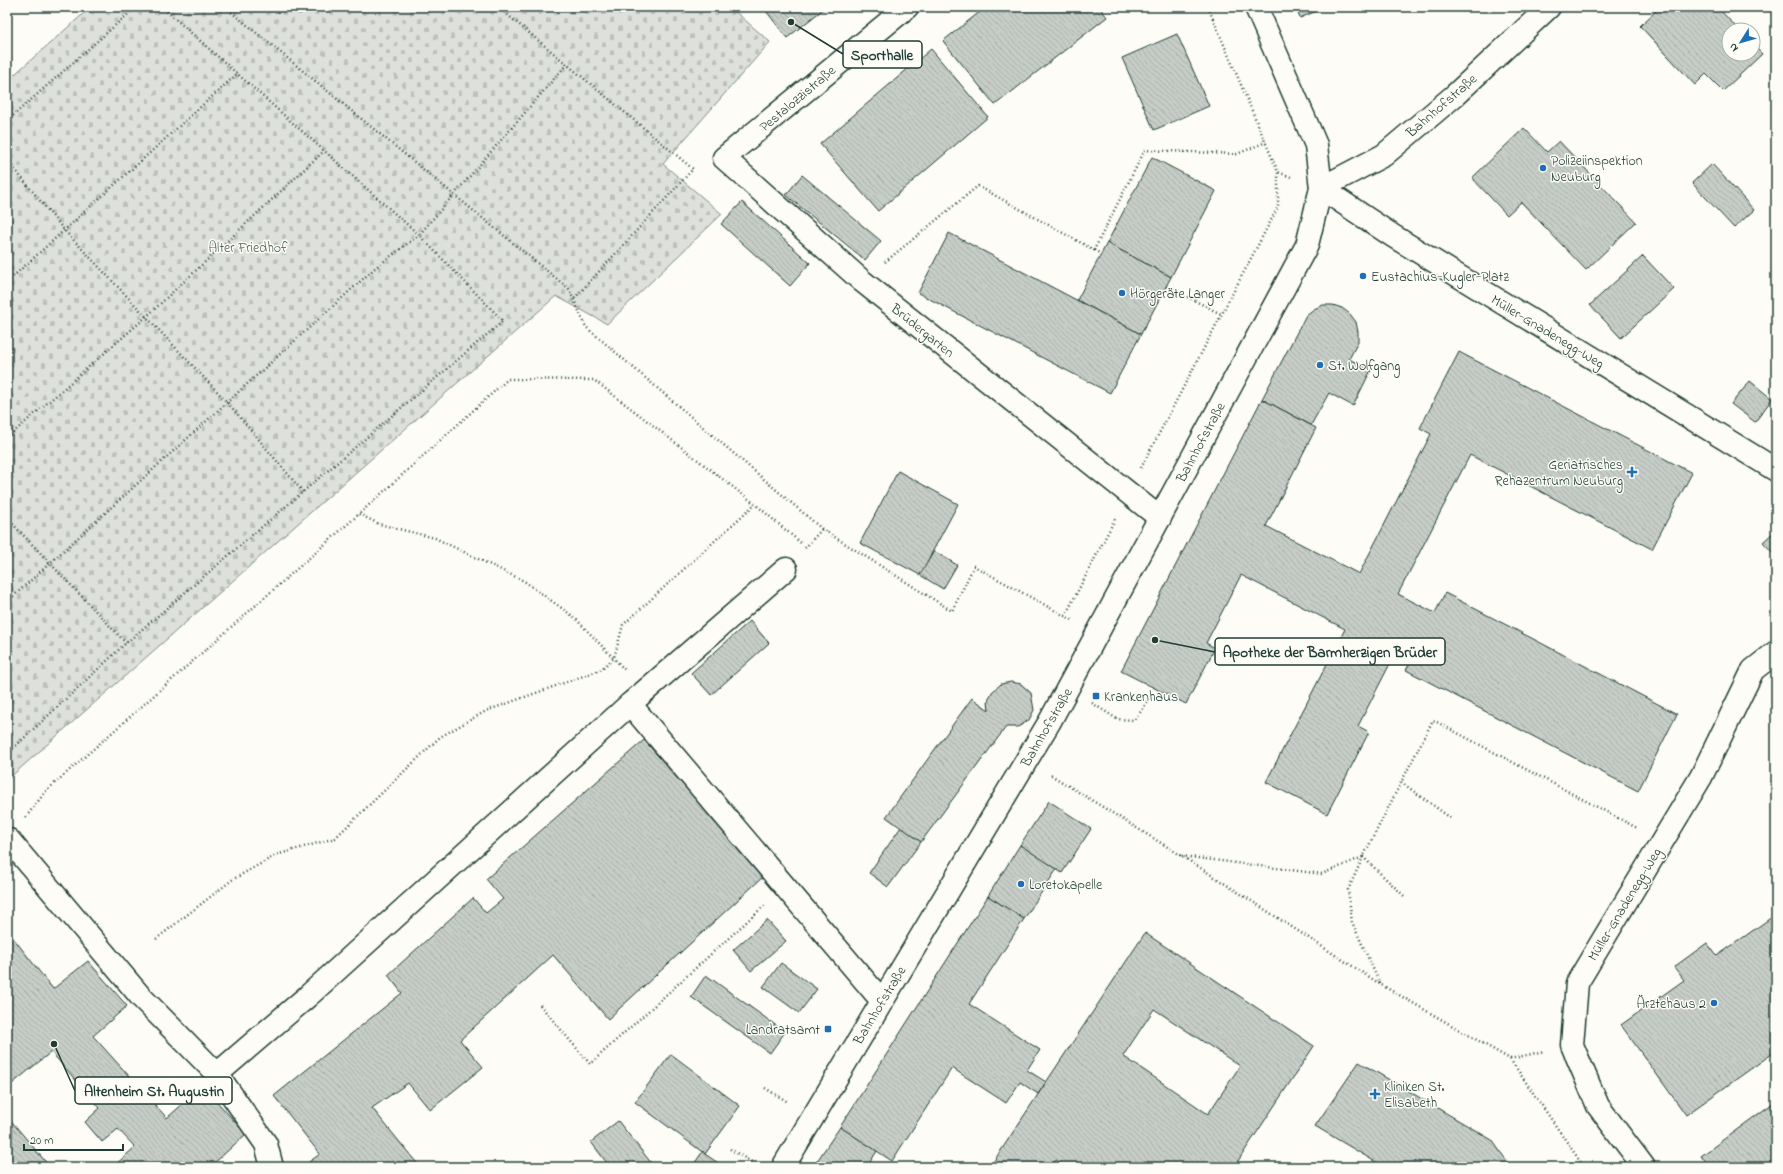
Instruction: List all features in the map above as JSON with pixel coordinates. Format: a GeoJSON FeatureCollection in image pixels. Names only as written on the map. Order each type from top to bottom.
{"type":"FeatureCollection","features":[{"type":"Feature","properties":{"kind":"main road","name":"Pestalozzistraße"},"geometry":{"type":"LineString","coordinates":[[724,158],[907,7]]}},
{"type":"Feature","properties":{"kind":"main road"},"geometry":{"type":"LineString","coordinates":[[1256,7],[1316,145],[1321,188]]}},
{"type":"Feature","properties":{"kind":"main road","name":"Bahnhofstraße"},"geometry":{"type":"LineString","coordinates":[[783,1167],[1027,760],[1068,688],[1288,276],[1307,245],[1321,188],[1384,155],[1454,95],[1549,7]]}},
{"type":"Feature","properties":{"kind":"main road","name":"Brüdergarten"},"geometry":{"type":"LineString","coordinates":[[724,158],[862,281],[1128,494]]}},
{"type":"Feature","properties":{"kind":"main road","name":"Müller-Gnadenegg-Weg"},"geometry":{"type":"LineString","coordinates":[[1321,188],[1393,236],[1776,470]]}},
{"type":"Feature","properties":{"kind":"main road"},"geometry":{"type":"LineString","coordinates":[[1128,494],[1160,518]]}},
{"type":"Feature","properties":{"kind":"main road"},"geometry":{"type":"LineString","coordinates":[[217,1074],[308,996],[637,697],[786,569]]}},
{"type":"Feature","properties":{"kind":"main road","name":"Müller-Gnadenegg-Weg"},"geometry":{"type":"LineString","coordinates":[[1644,1167],[1598,1106],[1572,1045],[1577,983],[1701,777],[1753,670],[1776,652]]}},
{"type":"Feature","properties":{"kind":"main road"},"geometry":{"type":"LineString","coordinates":[[637,697],[785,886],[882,1001]]}},
{"type":"Feature","properties":{"kind":"main road"},"geometry":{"type":"LineString","coordinates":[[9,840],[141,997],[217,1074],[266,1144],[272,1167]]}},
{"type":"Feature","properties":{"kind":"path"},"geometry":{"type":"LineString","coordinates":[[7,121],[136,7]]}},
{"type":"Feature","properties":{"kind":"path"},"geometry":{"type":"LineString","coordinates":[[7,754],[126,643],[503,321],[419,235],[162,7]]}},
{"type":"Feature","properties":{"kind":"path"},"geometry":{"type":"LineString","coordinates":[[226,7],[569,289],[586,327],[822,529],[952,611],[974,566],[1097,634]]}},
{"type":"Feature","properties":{"kind":"path"},"geometry":{"type":"LineString","coordinates":[[498,7],[693,169],[574,300]]}},
{"type":"Feature","properties":{"kind":"path"},"geometry":{"type":"LineString","coordinates":[[1065,616],[1278,207],[1278,172],[1208,7]]}},
{"type":"Feature","properties":{"kind":"path"},"geometry":{"type":"LineString","coordinates":[[7,602],[376,268],[419,235],[567,64]]}},
{"type":"Feature","properties":{"kind":"path"},"geometry":{"type":"LineString","coordinates":[[7,282],[237,74]]}},
{"type":"Feature","properties":{"kind":"path"},"geometry":{"type":"LineString","coordinates":[[1094,250],[1145,150],[1237,154],[1266,142]]}},
{"type":"Feature","properties":{"kind":"path"},"geometry":{"type":"LineString","coordinates":[[7,438],[146,317],[324,151]]}},
{"type":"Feature","properties":{"kind":"path"},"geometry":{"type":"LineString","coordinates":[[7,160],[64,230],[228,403],[303,492]]}},
{"type":"Feature","properties":{"kind":"path"},"geometry":{"type":"LineString","coordinates":[[1278,172],[1321,188]]}},
{"type":"Feature","properties":{"kind":"path"},"geometry":{"type":"LineString","coordinates":[[862,281],[978,186],[1101,254]]}},
{"type":"Feature","properties":{"kind":"path"},"geometry":{"type":"LineString","coordinates":[[1166,286],[1223,315]]}},
{"type":"Feature","properties":{"kind":"path"},"geometry":{"type":"LineString","coordinates":[[9,840],[46,791],[359,514],[508,379],[594,380],[755,504],[806,547]]}},
{"type":"Feature","properties":{"kind":"path"},"geometry":{"type":"LineString","coordinates":[[156,939],[232,880],[276,855],[335,838],[440,737],[486,711],[600,670],[614,658],[623,625],[755,504]]}},
{"type":"Feature","properties":{"kind":"path"},"geometry":{"type":"LineString","coordinates":[[359,514],[380,524],[435,538],[524,582],[574,617],[614,658],[637,697]]}},
{"type":"Feature","properties":{"kind":"path"},"geometry":{"type":"LineString","coordinates":[[7,518],[126,643]]}},
{"type":"Feature","properties":{"kind":"path"},"geometry":{"type":"LineString","coordinates":[[1068,688],[1117,719],[1134,720],[1144,710],[1149,697]]}},
{"type":"Feature","properties":{"kind":"path"},"geometry":{"type":"LineString","coordinates":[[1380,984],[1352,922],[1348,890],[1363,857],[1433,720],[1662,842]]}},
{"type":"Feature","properties":{"kind":"path"},"geometry":{"type":"LineString","coordinates":[[1027,760],[1182,856],[1380,984],[1510,1059],[1584,1167]]}},
{"type":"Feature","properties":{"kind":"path"},"geometry":{"type":"LineString","coordinates":[[1401,782],[1452,819]]}},
{"type":"Feature","properties":{"kind":"path"},"geometry":{"type":"LineString","coordinates":[[1182,856],[1322,874],[1363,857]]}},
{"type":"Feature","properties":{"kind":"path"},"geometry":{"type":"LineString","coordinates":[[1363,857],[1404,896]]}},
{"type":"Feature","properties":{"kind":"path"},"geometry":{"type":"LineString","coordinates":[[540,1006],[590,1064],[785,886]]}},
{"type":"Feature","properties":{"kind":"path"},"geometry":{"type":"LineString","coordinates":[[1510,1059],[1572,1045]]}},
{"type":"Feature","properties":{"kind":"path"},"geometry":{"type":"LineString","coordinates":[[730,1149],[761,1167]]}},
{"type":"Feature","properties":{"kind":"green space","name":"Alter Friedhof"},"geometry":{"type":"Polygon","coordinates":[[[91,7],[730,7],[770,42],[663,164],[722,214],[607,324],[556,296],[7,780],[7,81],[91,7]]]}},
{"type":"Feature","properties":{"kind":"building"},"geometry":{"type":"Polygon","coordinates":[[[763,7],[826,7],[787,38],[763,7]]]}},
{"type":"Feature","properties":{"kind":"building"},"geometry":{"type":"Polygon","coordinates":[[[986,7],[1099,7],[1107,17],[995,105],[943,41],[986,7]]]}},
{"type":"Feature","properties":{"kind":"building"},"geometry":{"type":"Polygon","coordinates":[[[1295,7],[1326,7],[1300,18],[1295,7]]]}},
{"type":"Feature","properties":{"kind":"building"},"geometry":{"type":"Polygon","coordinates":[[[1660,7],[1717,7],[1731,22],[1721,22],[1721,62],[1754,62],[1723,91],[1706,74],[1695,85],[1640,26],[1660,7]]]}},
{"type":"Feature","properties":{"kind":"building"},"geometry":{"type":"Polygon","coordinates":[[[1177,34],[1209,106],[1154,130],[1122,58],[1177,34]]]}},
{"type":"Feature","properties":{"kind":"building"},"geometry":{"type":"Polygon","coordinates":[[[931,49],[988,117],[878,211],[820,144],[931,49]]]}},
{"type":"Feature","properties":{"kind":"building"},"geometry":{"type":"Polygon","coordinates":[[[1524,128],[1547,152],[1559,141],[1636,222],[1586,270],[1521,202],[1507,215],[1472,178],[1524,128]]]}},
{"type":"Feature","properties":{"kind":"building"},"geometry":{"type":"Polygon","coordinates":[[[1152,157],[1216,191],[1171,277],[1107,243],[1152,157]]]}},
{"type":"Feature","properties":{"kind":"building"},"geometry":{"type":"Polygon","coordinates":[[[1712,164],[1754,210],[1734,228],[1692,183],[1712,164]]]}},
{"type":"Feature","properties":{"kind":"building"},"geometry":{"type":"Polygon","coordinates":[[[802,175],[881,241],[865,260],[786,195],[802,175]]]}},
{"type":"Feature","properties":{"kind":"building"},"geometry":{"type":"Polygon","coordinates":[[[742,202],[810,263],[790,286],[721,224],[742,202]]]}},
{"type":"Feature","properties":{"kind":"building"},"geometry":{"type":"Polygon","coordinates":[[[949,233],[1141,334],[1110,393],[918,293],[949,233]]]}},
{"type":"Feature","properties":{"kind":"building","name":"Hörgeräte Langer"},"geometry":{"type":"Polygon","coordinates":[[[1107,243],[1171,277],[1141,334],[1077,300],[1107,243]]]}},
{"type":"Feature","properties":{"kind":"building"},"geometry":{"type":"Polygon","coordinates":[[[1643,256],[1674,289],[1621,338],[1590,305],[1643,256]]]}},
{"type":"Feature","properties":{"kind":"building","name":"St. Wolfgang"},"geometry":{"type":"Polygon","coordinates":[[[1323,305],[1333,305],[1342,308],[1350,314],[1356,322],[1358,342],[1349,359],[1371,370],[1353,406],[1329,393],[1311,425],[1262,399],[1306,315],[1323,305]]]}},
{"type":"Feature","properties":{"kind":"building"},"geometry":{"type":"Polygon","coordinates":[[[1459,352],[1692,473],[1652,549],[1470,455],[1398,594],[1435,613],[1445,593],[1677,714],[1638,791],[1406,670],[1410,663],[1395,654],[1358,726],[1369,732],[1327,814],[1266,782],[1345,629],[1241,575],[1206,643],[1215,648],[1186,704],[1121,671],[1262,399],[1316,428],[1266,526],[1359,574],[1431,434],[1420,428],[1459,352]]]}},
{"type":"Feature","properties":{"kind":"building"},"geometry":{"type":"Polygon","coordinates":[[[1750,381],[1772,399],[1755,422],[1731,404],[1750,381]]]}},
{"type":"Feature","properties":{"kind":"building"},"geometry":{"type":"Polygon","coordinates":[[[898,471],[958,504],[920,575],[860,543],[898,471]]]}},
{"type":"Feature","properties":{"kind":"building"},"geometry":{"type":"Polygon","coordinates":[[[1776,530],[1776,556],[1763,542],[1776,530]]]}},
{"type":"Feature","properties":{"kind":"building"},"geometry":{"type":"Polygon","coordinates":[[[934,551],[957,565],[943,589],[920,575],[934,551]]]}},
{"type":"Feature","properties":{"kind":"building"},"geometry":{"type":"Polygon","coordinates":[[[750,621],[769,643],[711,695],[691,673],[750,621]]]}},
{"type":"Feature","properties":{"kind":"building"},"geometry":{"type":"Polygon","coordinates":[[[1011,682],[1021,684],[1031,693],[1034,710],[1029,720],[1018,727],[1006,727],[921,842],[886,817],[972,698],[989,710],[988,701],[992,692],[1001,684],[1011,682]]]}},
{"type":"Feature","properties":{"kind":"building"},"geometry":{"type":"Polygon","coordinates":[[[644,740],[764,876],[608,1019],[553,955],[460,1040],[483,1067],[430,1110],[408,1083],[372,1108],[420,1167],[313,1167],[309,1162],[320,1154],[274,1096],[402,993],[388,975],[473,898],[486,913],[503,899],[486,879],[644,740]]]}},
{"type":"Feature","properties":{"kind":"building"},"geometry":{"type":"Polygon","coordinates":[[[1049,801],[1091,829],[1062,873],[1020,845],[1049,801]]]}},
{"type":"Feature","properties":{"kind":"building"},"geometry":{"type":"Polygon","coordinates":[[[901,827],[921,842],[888,887],[869,873],[901,827]]]}},
{"type":"Feature","properties":{"kind":"building","name":"Loretokapelle"},"geometry":{"type":"Polygon","coordinates":[[[1020,845],[1057,869],[1024,919],[988,896],[1020,845]]]}},
{"type":"Feature","properties":{"kind":"building"},"geometry":{"type":"Polygon","coordinates":[[[988,896],[1024,919],[969,1004],[1040,1050],[1027,1070],[1046,1082],[1038,1094],[1020,1082],[1006,1103],[952,1068],[892,1161],[840,1127],[988,896]]]}},
{"type":"Feature","properties":{"kind":"building","name":"Ärztehaus 2"},"geometry":{"type":"Polygon","coordinates":[[[1772,917],[1776,923],[1776,1051],[1686,1115],[1621,1025],[1684,980],[1674,967],[1707,943],[1717,956],[1772,917]]]}},
{"type":"Feature","properties":{"kind":"building"},"geometry":{"type":"Polygon","coordinates":[[[767,920],[786,941],[751,971],[733,950],[767,920]]]}},
{"type":"Feature","properties":{"kind":"building"},"geometry":{"type":"Polygon","coordinates":[[[7,930],[53,989],[88,961],[127,1006],[93,1036],[167,1118],[203,1086],[246,1134],[210,1167],[113,1167],[135,1147],[118,1129],[102,1142],[85,1122],[100,1108],[51,1052],[7,1088],[7,930]]]}},
{"type":"Feature","properties":{"kind":"building"},"geometry":{"type":"Polygon","coordinates":[[[1145,933],[1314,1046],[1234,1167],[1067,1167],[1056,1160],[1051,1167],[990,1167],[1145,933]],[[1154,1009],[1123,1056],[1208,1114],[1240,1066],[1154,1009]]]}},
{"type":"Feature","properties":{"kind":"building"},"geometry":{"type":"Polygon","coordinates":[[[781,963],[817,989],[799,1013],[763,987],[781,963]]]}},
{"type":"Feature","properties":{"kind":"building"},"geometry":{"type":"Polygon","coordinates":[[[706,975],[785,1032],[770,1053],[691,997],[706,975]]]}},
{"type":"Feature","properties":{"kind":"building"},"geometry":{"type":"Polygon","coordinates":[[[671,1054],[740,1106],[705,1154],[635,1102],[671,1054]]]}},
{"type":"Feature","properties":{"kind":"building","name":"Kliniken St. Elisabeth"},"geometry":{"type":"Polygon","coordinates":[[[1359,1062],[1492,1140],[1511,1167],[1384,1167],[1315,1126],[1359,1062]]]}},
{"type":"Feature","properties":{"kind":"building"},"geometry":{"type":"Polygon","coordinates":[[[1776,1101],[1776,1167],[1709,1167],[1701,1156],[1776,1101]]]}},
{"type":"Feature","properties":{"kind":"building"},"geometry":{"type":"Polygon","coordinates":[[[7,1116],[50,1167],[7,1167],[7,1116]]]}},
{"type":"Feature","properties":{"kind":"building"},"geometry":{"type":"Polygon","coordinates":[[[618,1121],[652,1164],[649,1167],[610,1167],[591,1142],[618,1121]]]}},
{"type":"Feature","properties":{"kind":"building"},"geometry":{"type":"Polygon","coordinates":[[[840,1127],[877,1151],[867,1167],[813,1167],[840,1127]]]}},
{"type":"Feature","properties":{"kind":"building"},"geometry":{"type":"Polygon","coordinates":[[[703,1151],[705,1154],[724,1167],[692,1167],[703,1151]]]}},
{"type":"Feature","properties":{"kind":"place","name":"Sporthalle"},"geometry":{"type":"Point","coordinates":[791,22]}},
{"type":"Feature","properties":{"kind":"place","name":"Polizeiinspektion Neuburg"},"geometry":{"type":"Point","coordinates":[1543,168]}},
{"type":"Feature","properties":{"kind":"place","name":"Eustachius-Kugler-Platz"},"geometry":{"type":"Point","coordinates":[1363,276]}},
{"type":"Feature","properties":{"kind":"place","name":"Hörgeräte Langer"},"geometry":{"type":"Point","coordinates":[1122,293]}},
{"type":"Feature","properties":{"kind":"place","name":"St. Wolfgang"},"geometry":{"type":"Point","coordinates":[1320,365]}},
{"type":"Feature","properties":{"kind":"place","name":"Geriatrisches Rehazentrum Neuburg"},"geometry":{"type":"Point","coordinates":[1632,472]}},
{"type":"Feature","properties":{"kind":"place","name":"Apotheke der Barmherzigen Brüder"},"geometry":{"type":"Point","coordinates":[1155,640]}},
{"type":"Feature","properties":{"kind":"place","name":"Krankenhaus"},"geometry":{"type":"Point","coordinates":[1096,696]}},
{"type":"Feature","properties":{"kind":"place","name":"Loretokapelle"},"geometry":{"type":"Point","coordinates":[1021,884]}},
{"type":"Feature","properties":{"kind":"place","name":"Ärztehaus 2"},"geometry":{"type":"Point","coordinates":[1714,1003]}},
{"type":"Feature","properties":{"kind":"place","name":"Landratsamt"},"geometry":{"type":"Point","coordinates":[828,1029]}},
{"type":"Feature","properties":{"kind":"place","name":"Altenheim St. Augustin"},"geometry":{"type":"Point","coordinates":[54,1044]}},
{"type":"Feature","properties":{"kind":"place","name":"Kliniken St. Elisabeth"},"geometry":{"type":"Point","coordinates":[1375,1094]}}]}
